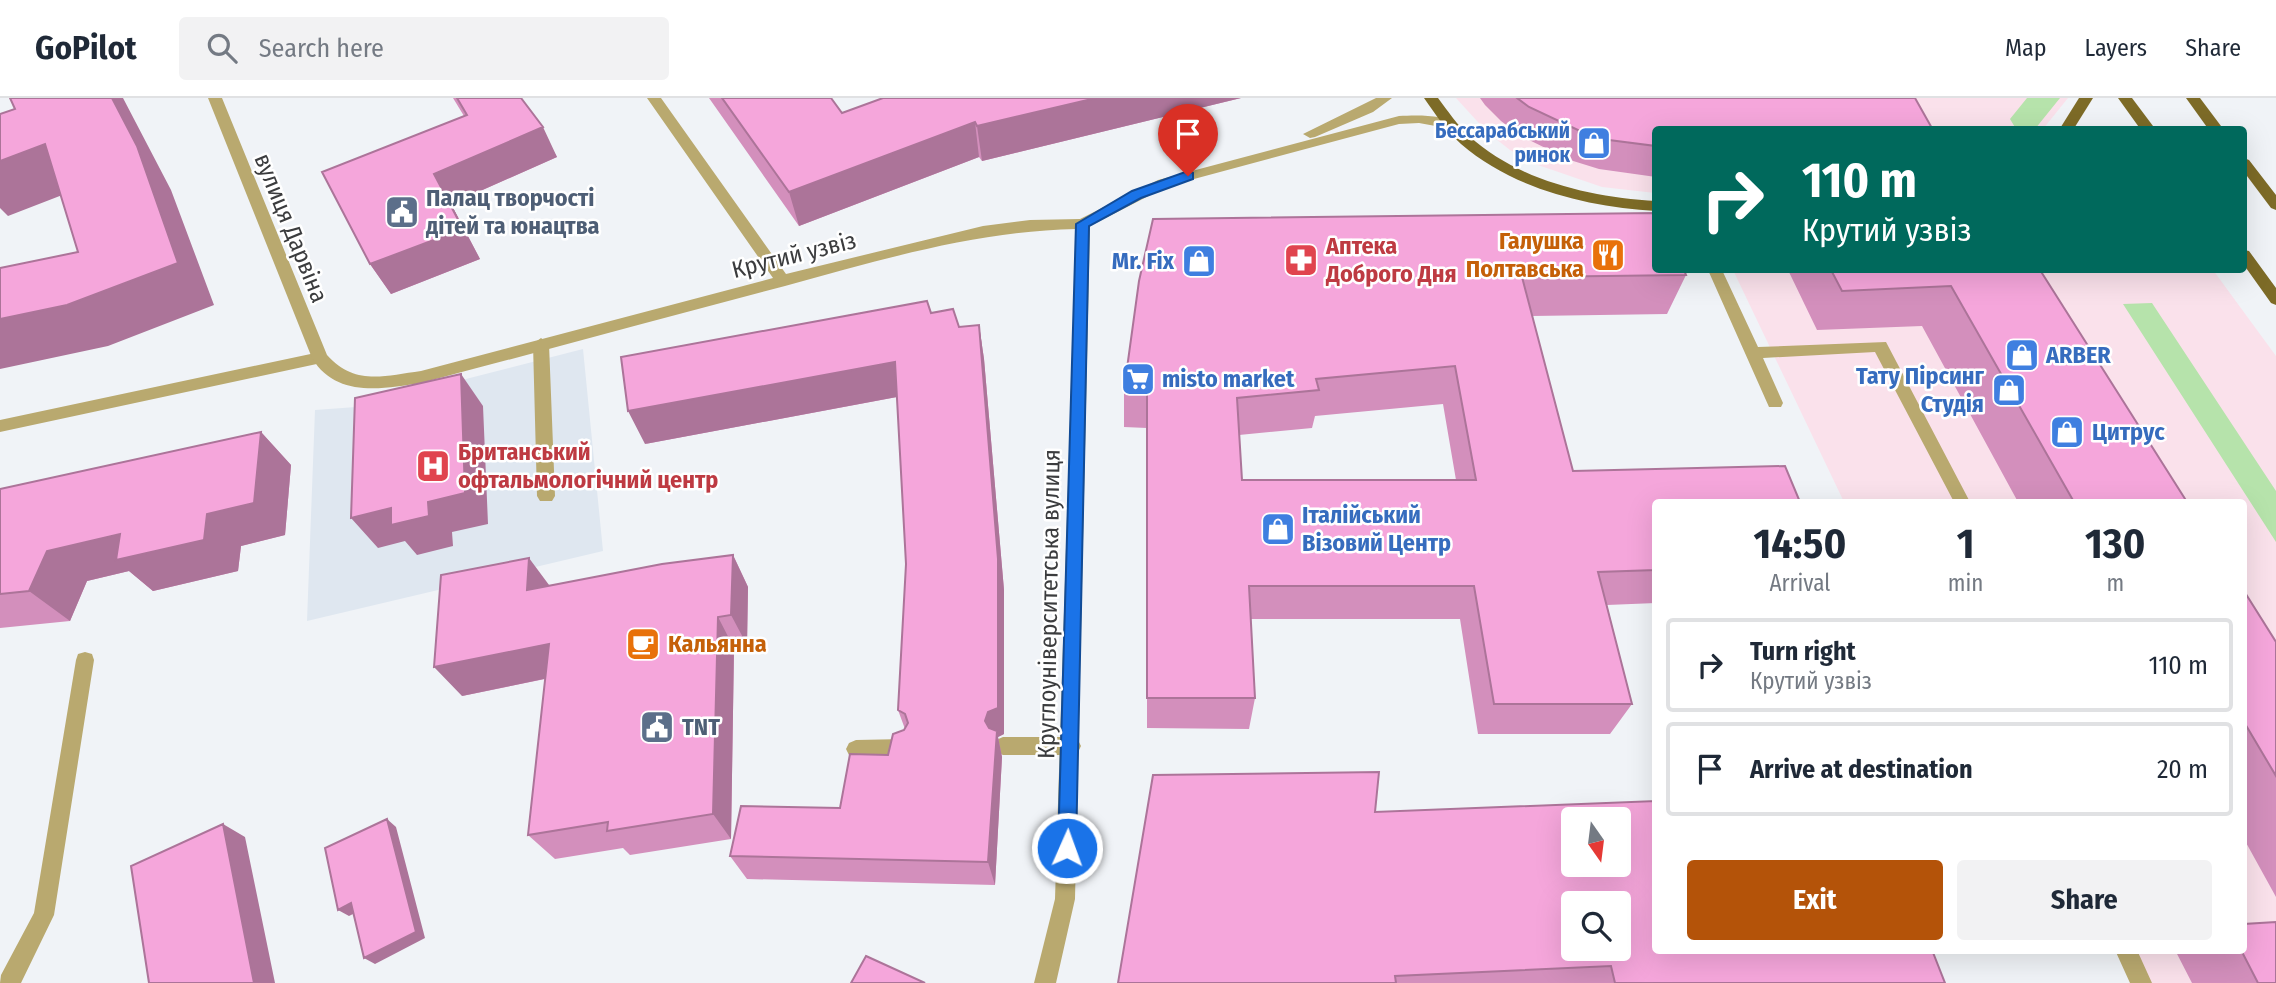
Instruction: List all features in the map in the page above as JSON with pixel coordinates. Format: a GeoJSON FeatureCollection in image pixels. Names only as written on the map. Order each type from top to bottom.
{"type":"FeatureCollection","features":[{"type":"Feature","properties":{"kind":"main road"},"geometry":{"type":"LineString","coordinates":[[1431,98],[1466,141],[1526,177],[1578,196],[1632,206],[1652,206]]}},
{"type":"Feature","properties":{"kind":"main road"},"geometry":{"type":"LineString","coordinates":[[2068,126],[2086,98]]}},
{"type":"Feature","properties":{"kind":"main road"},"geometry":{"type":"LineString","coordinates":[[2125,98],[2146,126]]}},
{"type":"Feature","properties":{"kind":"main road"},"geometry":{"type":"LineString","coordinates":[[2193,98],[2214,126]]}},
{"type":"Feature","properties":{"kind":"main road"},"geometry":{"type":"LineString","coordinates":[[2247,167],[2276,205]]}},
{"type":"Feature","properties":{"kind":"main road"},"geometry":{"type":"LineString","coordinates":[[2247,259],[2276,299]]}},
{"type":"Feature","properties":{"kind":"street","name":"вулиця Дарвіна"},"geometry":{"type":"LineString","coordinates":[[215,98],[320,358],[331,372]]}},
{"type":"Feature","properties":{"kind":"street"},"geometry":{"type":"LineString","coordinates":[[654,98],[783,281]]}},
{"type":"Feature","properties":{"kind":"street","name":"Крутий узвіз"},"geometry":{"type":"LineString","coordinates":[[1263,154],[1368,109],[1385,98]]}},
{"type":"Feature","properties":{"kind":"street","name":"Крутий узвіз"},"geometry":{"type":"LineString","coordinates":[[331,372],[350,382],[421,377],[983,231],[1030,225],[1083,224],[1163,183],[1263,154],[1399,120],[1419,119],[1452,125]]}},
{"type":"Feature","properties":{"kind":"street","name":"Круглоуніверситетська вулиця"},"geometry":{"type":"LineString","coordinates":[[1045,983],[1065,899],[1083,224]]}},
{"type":"Feature","properties":{"kind":"street"},"geometry":{"type":"LineString","coordinates":[[1716,273],[1775,403]]}},
{"type":"Feature","properties":{"kind":"street"},"geometry":{"type":"LineString","coordinates":[[541,344],[546,496]]}},
{"type":"Feature","properties":{"kind":"street"},"geometry":{"type":"LineString","coordinates":[[1753,353],[1880,346],[1960,499]]}},
{"type":"Feature","properties":{"kind":"street"},"geometry":{"type":"LineString","coordinates":[[0,426],[320,358]]}},
{"type":"Feature","properties":{"kind":"street"},"geometry":{"type":"LineString","coordinates":[[9,983],[44,915],[85,660]]}},
{"type":"Feature","properties":{"kind":"street"},"geometry":{"type":"LineString","coordinates":[[1003,746],[1071,746]]}},
{"type":"Feature","properties":{"kind":"street"},"geometry":{"type":"LineString","coordinates":[[856,749],[905,748]]}},
{"type":"Feature","properties":{"kind":"street"},"geometry":{"type":"LineString","coordinates":[[2128,954],[2141,983]]}},
{"type":"Feature","properties":{"kind":"shaded area","name":"Бессарабський ринок"},"geometry":{"type":"Polygon","coordinates":[[[1456,98],[2068,98],[2045,126],[1652,126],[1652,193],[1602,187],[1538,165],[1510,150],[1487,132],[1456,98]]]}},
{"type":"Feature","properties":{"kind":"shaded area"},"geometry":{"type":"Polygon","coordinates":[[[1734,273],[2215,273],[2276,356],[2276,983],[2132,983],[2119,954],[2247,954],[2247,499],[1843,499],[1734,273]]]}},
{"type":"Feature","properties":{"kind":"shaded area"},"geometry":{"type":"Polygon","coordinates":[[[583,349],[603,551],[307,621],[315,410],[356,407],[583,349]]]}},
{"type":"Feature","properties":{"kind":"green space"},"geometry":{"type":"Polygon","coordinates":[[[2027,98],[2060,98],[2037,126],[2014,126],[2010,119],[2027,98]]]}},
{"type":"Feature","properties":{"kind":"green space"},"geometry":{"type":"Polygon","coordinates":[[[2152,303],[2276,491],[2276,542],[2123,304],[2152,303]]]}},
{"type":"Feature","properties":{"kind":"building"},"geometry":{"type":"Polygon","coordinates":[[[10,98],[112,98],[137,146],[178,263],[67,305],[0,319],[0,268],[78,252],[45,144],[0,161],[0,114],[15,109],[10,98]]]}},
{"type":"Feature","properties":{"kind":"building"},"geometry":{"type":"Polygon","coordinates":[[[457,98],[521,98],[543,127],[434,174],[463,229],[370,264],[322,172],[467,115],[457,98]]]}},
{"type":"Feature","properties":{"kind":"building"},"geometry":{"type":"Polygon","coordinates":[[[722,98],[831,98],[842,113],[883,98],[1096,98],[977,126],[975,122],[789,192],[722,98]]]}},
{"type":"Feature","properties":{"kind":"building","name":"Бессарабський ринок"},"geometry":{"type":"Polygon","coordinates":[[[1517,98],[1915,98],[1931,126],[1652,126],[1652,145],[1609,140],[1580,131],[1529,107],[1517,98]]]}},
{"type":"Feature","properties":{"kind":"building"},"geometry":{"type":"Polygon","coordinates":[[[1652,213],[1652,273],[1686,275],[1522,277],[1573,471],[1785,466],[1799,499],[1652,499],[1652,570],[1598,572],[1632,704],[1494,704],[1474,586],[1249,586],[1255,698],[1147,698],[1147,391],[1124,390],[1139,281],[1153,219],[1652,213]],[[1455,366],[1316,379],[1319,390],[1237,398],[1242,480],[1476,480],[1455,366]]]}},
{"type":"Feature","properties":{"kind":"building"},"geometry":{"type":"Polygon","coordinates":[[[1833,273],[2042,273],[2185,499],[2072,499],[1951,286],[1842,291],[1833,273]]]}},
{"type":"Feature","properties":{"kind":"building"},"geometry":{"type":"Polygon","coordinates":[[[927,301],[931,313],[953,309],[959,327],[979,325],[998,559],[998,708],[988,712],[985,721],[989,728],[997,731],[988,862],[730,856],[741,806],[840,808],[850,754],[888,755],[893,734],[904,730],[908,723],[905,714],[898,710],[906,564],[895,362],[628,411],[621,357],[927,301]]]}},
{"type":"Feature","properties":{"kind":"building"},"geometry":{"type":"Polygon","coordinates":[[[461,374],[465,493],[428,502],[429,516],[391,525],[391,508],[351,518],[355,398],[461,374]]]}},
{"type":"Feature","properties":{"kind":"building"},"geometry":{"type":"Polygon","coordinates":[[[261,432],[254,503],[207,514],[204,540],[116,560],[120,534],[47,551],[29,591],[0,594],[0,489],[261,432]]]}},
{"type":"Feature","properties":{"kind":"building"},"geometry":{"type":"Polygon","coordinates":[[[733,555],[731,615],[718,617],[713,814],[607,831],[608,822],[528,835],[549,644],[434,667],[441,575],[529,558],[527,590],[662,564],[733,555]]]}},
{"type":"Feature","properties":{"kind":"building"},"geometry":{"type":"Polygon","coordinates":[[[2247,596],[2276,642],[2276,776],[2247,727],[2247,596]]]}},
{"type":"Feature","properties":{"kind":"building"},"geometry":{"type":"Polygon","coordinates":[[[1379,772],[1375,812],[1652,801],[1652,954],[1934,954],[1945,983],[1615,983],[1611,966],[1395,976],[1396,983],[1118,983],[1153,775],[1379,772]]]}},
{"type":"Feature","properties":{"kind":"building"},"geometry":{"type":"Polygon","coordinates":[[[387,819],[416,932],[364,958],[351,903],[338,910],[325,848],[387,819]]]}},
{"type":"Feature","properties":{"kind":"building"},"geometry":{"type":"Polygon","coordinates":[[[223,824],[254,983],[149,983],[131,866],[223,824]]]}},
{"type":"Feature","properties":{"kind":"building"},"geometry":{"type":"Polygon","coordinates":[[[2276,922],[2276,983],[2258,983],[2243,954],[2247,954],[2247,924],[2276,922]]]}},
{"type":"Feature","properties":{"kind":"building"},"geometry":{"type":"Polygon","coordinates":[[[866,956],[925,983],[851,983],[866,956]]]}},
{"type":"Feature","properties":{"kind":"place","name":"Бессарабський ринок"},"geometry":{"type":"Point","coordinates":[1594,143]}},
{"type":"Feature","properties":{"kind":"place","name":"Палац творчості дітей та юнацтва"},"geometry":{"type":"Point","coordinates":[402,212]}},
{"type":"Feature","properties":{"kind":"place","name":"Галушка Полтавська"},"geometry":{"type":"Point","coordinates":[1608,255]}},
{"type":"Feature","properties":{"kind":"place","name":"Аптека Доброго Дня"},"geometry":{"type":"Point","coordinates":[1301,260]}},
{"type":"Feature","properties":{"kind":"place","name":"Mr. Fix"},"geometry":{"type":"Point","coordinates":[1199,261]}},
{"type":"Feature","properties":{"kind":"place","name":"ARBER"},"geometry":{"type":"Point","coordinates":[2022,355]}},
{"type":"Feature","properties":{"kind":"place","name":"misto market"},"geometry":{"type":"Point","coordinates":[1138,379]}},
{"type":"Feature","properties":{"kind":"place","name":"Тату Пірсинг Студія"},"geometry":{"type":"Point","coordinates":[2009,390]}},
{"type":"Feature","properties":{"kind":"place","name":"Цитрус"},"geometry":{"type":"Point","coordinates":[2067,432]}},
{"type":"Feature","properties":{"kind":"place","name":"Британський офтальмологічний центр"},"geometry":{"type":"Point","coordinates":[433,466]}},
{"type":"Feature","properties":{"kind":"place","name":"Італійський Візовий Центр"},"geometry":{"type":"Point","coordinates":[1278,529]}},
{"type":"Feature","properties":{"kind":"place","name":"Кальянна"},"geometry":{"type":"Point","coordinates":[643,644]}},
{"type":"Feature","properties":{"kind":"place","name":"TNT"},"geometry":{"type":"Point","coordinates":[657,727]}},
{"type":"Feature","properties":{"kind":"route"},"geometry":{"type":"LineString","coordinates":[[1067,848],[1083,224],[1137,194],[1188,176]]}}]}
